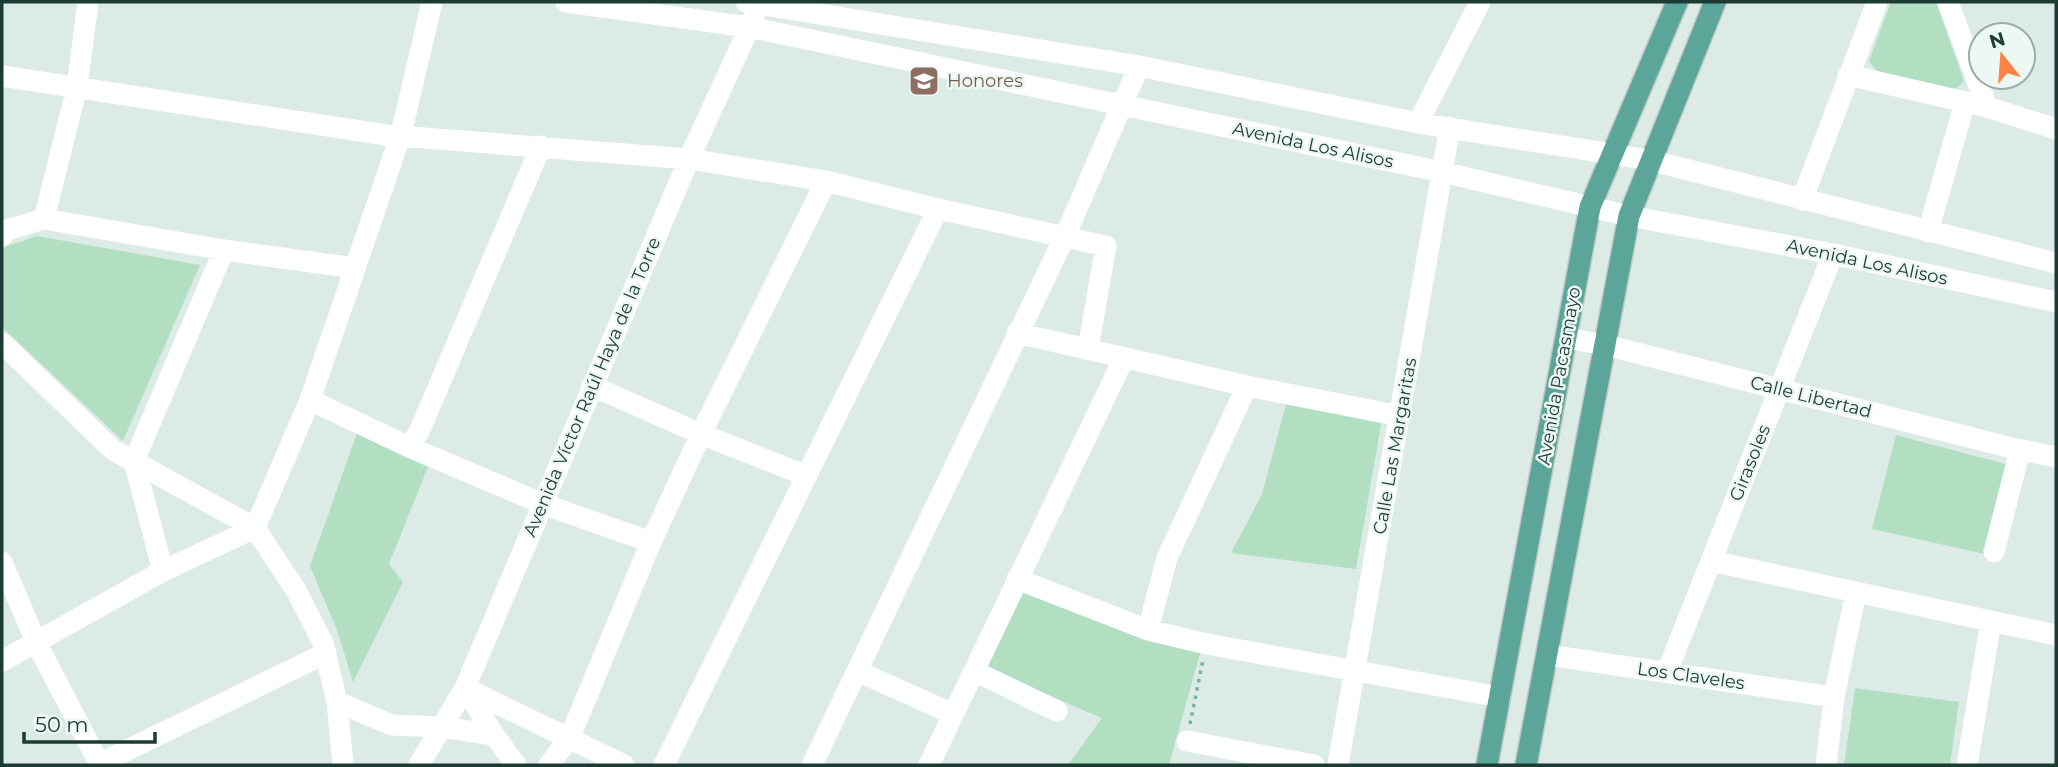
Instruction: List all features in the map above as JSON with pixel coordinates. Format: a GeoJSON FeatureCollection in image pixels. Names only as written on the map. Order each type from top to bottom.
{"type":"FeatureCollection","features":[{"type":"Feature","properties":{"kind":"main road","name":"Avenida Pacasmayo"},"geometry":{"type":"LineString","coordinates":[[1487,765],[1590,206],[1677,2]]}},
{"type":"Feature","properties":{"kind":"main road"},"geometry":{"type":"LineString","coordinates":[[1526,765],[1629,216],[1649,160],[1715,2]]}},
{"type":"Feature","properties":{"kind":"street"},"geometry":{"type":"LineString","coordinates":[[44,219],[77,87],[88,2]]}},
{"type":"Feature","properties":{"kind":"street"},"geometry":{"type":"LineString","coordinates":[[2,661],[37,644],[163,571],[255,528],[310,400],[401,134],[432,2]]}},
{"type":"Feature","properties":{"kind":"street","name":"Avenida Los Alisos"},"geometry":{"type":"LineString","coordinates":[[566,2],[749,27],[1442,172],[1629,216],[1833,254],[2056,302]]}},
{"type":"Feature","properties":{"kind":"street"},"geometry":{"type":"LineString","coordinates":[[755,2],[1139,66],[1418,123],[1649,160],[2056,263]]}},
{"type":"Feature","properties":{"kind":"street","name":"Avenida Víctor Raúl Haya de la Torre"},"geometry":{"type":"LineString","coordinates":[[419,765],[465,688],[689,159],[749,27],[755,2]]}},
{"type":"Feature","properties":{"kind":"street"},"geometry":{"type":"LineString","coordinates":[[1418,123],[1480,2]]}},
{"type":"Feature","properties":{"kind":"street"},"geometry":{"type":"LineString","coordinates":[[1802,200],[1877,2]]}},
{"type":"Feature","properties":{"kind":"street"},"geometry":{"type":"LineString","coordinates":[[1948,2],[1987,107]]}},
{"type":"Feature","properties":{"kind":"street"},"geometry":{"type":"LineString","coordinates":[[812,765],[1065,236],[1139,66]]}},
{"type":"Feature","properties":{"kind":"street"},"geometry":{"type":"LineString","coordinates":[[1848,75],[1987,107],[2056,129]]}},
{"type":"Feature","properties":{"kind":"street"},"geometry":{"type":"LineString","coordinates":[[2,76],[386,135],[401,134],[689,159],[826,181],[1106,246],[1088,349]]}},
{"type":"Feature","properties":{"kind":"street"},"geometry":{"type":"LineString","coordinates":[[1928,232],[1965,102]]}},
{"type":"Feature","properties":{"kind":"street","name":"Calle Las Margaritas"},"geometry":{"type":"LineString","coordinates":[[1338,765],[1450,127]]}},
{"type":"Feature","properties":{"kind":"street"},"geometry":{"type":"LineString","coordinates":[[409,447],[419,432],[541,146]]}},
{"type":"Feature","properties":{"kind":"street"},"geometry":{"type":"LineString","coordinates":[[549,765],[570,737],[651,542],[701,434],[826,181]]}},
{"type":"Feature","properties":{"kind":"street"},"geometry":{"type":"LineString","coordinates":[[664,765],[938,209]]}},
{"type":"Feature","properties":{"kind":"street"},"geometry":{"type":"LineString","coordinates":[[2,236],[7,230],[44,219],[224,250],[355,268]]}},
{"type":"Feature","properties":{"kind":"street"},"geometry":{"type":"LineString","coordinates":[[163,571],[134,461],[224,250]]}},
{"type":"Feature","properties":{"kind":"street","name":"Girasoles"},"geometry":{"type":"LineString","coordinates":[[1667,673],[1833,254]]}},
{"type":"Feature","properties":{"kind":"street"},"geometry":{"type":"LineString","coordinates":[[1017,333],[1247,386],[1400,416]]}},
{"type":"Feature","properties":{"kind":"street","name":"Calle Libertad"},"geometry":{"type":"LineString","coordinates":[[1566,338],[1605,345],[2056,457]]}},
{"type":"Feature","properties":{"kind":"street"},"geometry":{"type":"LineString","coordinates":[[2,343],[113,450],[255,528],[297,592],[323,643],[337,702],[343,765]]}},
{"type":"Feature","properties":{"kind":"street"},"geometry":{"type":"LineString","coordinates":[[929,765],[1124,358]]}},
{"type":"Feature","properties":{"kind":"street"},"geometry":{"type":"LineString","coordinates":[[592,386],[701,434],[807,476]]}},
{"type":"Feature","properties":{"kind":"street"},"geometry":{"type":"LineString","coordinates":[[1148,630],[1167,558],[1247,386]]}},
{"type":"Feature","properties":{"kind":"street"},"geometry":{"type":"LineString","coordinates":[[310,400],[409,447],[543,504],[651,542]]}},
{"type":"Feature","properties":{"kind":"street"},"geometry":{"type":"LineString","coordinates":[[1994,552],[2020,450]]}},
{"type":"Feature","properties":{"kind":"street"},"geometry":{"type":"LineString","coordinates":[[1711,561],[2056,635]]}},
{"type":"Feature","properties":{"kind":"street"},"geometry":{"type":"LineString","coordinates":[[2,562],[37,644],[100,765],[326,653]]}},
{"type":"Feature","properties":{"kind":"street"},"geometry":{"type":"LineString","coordinates":[[1017,579],[1148,630],[1207,644],[1500,697]]}},
{"type":"Feature","properties":{"kind":"street"},"geometry":{"type":"LineString","coordinates":[[1826,765],[1834,697],[1856,592]]}},
{"type":"Feature","properties":{"kind":"street"},"geometry":{"type":"LineString","coordinates":[[1967,765],[1991,621]]}},
{"type":"Feature","properties":{"kind":"street","name":"Los Claveles"},"geometry":{"type":"LineString","coordinates":[[1547,655],[1834,697]]}},
{"type":"Feature","properties":{"kind":"street"},"geometry":{"type":"LineString","coordinates":[[857,671],[953,714]]}},
{"type":"Feature","properties":{"kind":"street"},"geometry":{"type":"LineString","coordinates":[[974,671],[1057,711]]}},
{"type":"Feature","properties":{"kind":"street"},"geometry":{"type":"LineString","coordinates":[[465,688],[516,765]]}},
{"type":"Feature","properties":{"kind":"street"},"geometry":{"type":"LineString","coordinates":[[465,688],[624,765]]}},
{"type":"Feature","properties":{"kind":"street"},"geometry":{"type":"LineString","coordinates":[[337,702],[393,725],[442,727],[494,734]]}},
{"type":"Feature","properties":{"kind":"street"},"geometry":{"type":"LineString","coordinates":[[1187,741],[1314,765]]}},
{"type":"Feature","properties":{"kind":"path"},"geometry":{"type":"LineString","coordinates":[[1187,741],[1207,644]]}},
{"type":"Feature","properties":{"kind":"green space"},"geometry":{"type":"Polygon","coordinates":[[[1891,2],[1936,2],[1964,81],[1958,87],[1949,90],[1878,73],[1869,61],[1891,2]]]}},
{"type":"Feature","properties":{"kind":"green space"},"geometry":{"type":"Polygon","coordinates":[[[37,236],[200,265],[123,441],[2,327],[2,251],[5,247],[37,236]]]}},
{"type":"Feature","properties":{"kind":"green space"},"geometry":{"type":"Polygon","coordinates":[[[1287,400],[1382,419],[1356,569],[1231,553],[1262,494],[1287,400]]]}},
{"type":"Feature","properties":{"kind":"green space"},"geometry":{"type":"Polygon","coordinates":[[[357,433],[430,462],[389,564],[403,582],[353,682],[337,630],[310,566],[357,433]]]}},
{"type":"Feature","properties":{"kind":"green space"},"geometry":{"type":"Polygon","coordinates":[[[1896,435],[2009,465],[1985,554],[1872,529],[1896,435]]]}},
{"type":"Feature","properties":{"kind":"green space"},"geometry":{"type":"Polygon","coordinates":[[[1017,589],[1201,650],[1169,765],[1068,765],[1102,718],[982,667],[1017,589]]]}},
{"type":"Feature","properties":{"kind":"green space"},"geometry":{"type":"Polygon","coordinates":[[[1855,688],[1959,702],[1950,765],[1844,765],[1855,688]]]}},
{"type":"Feature","properties":{"kind":"place","name":"Honores"},"geometry":{"type":"Point","coordinates":[924,81]}}]}
